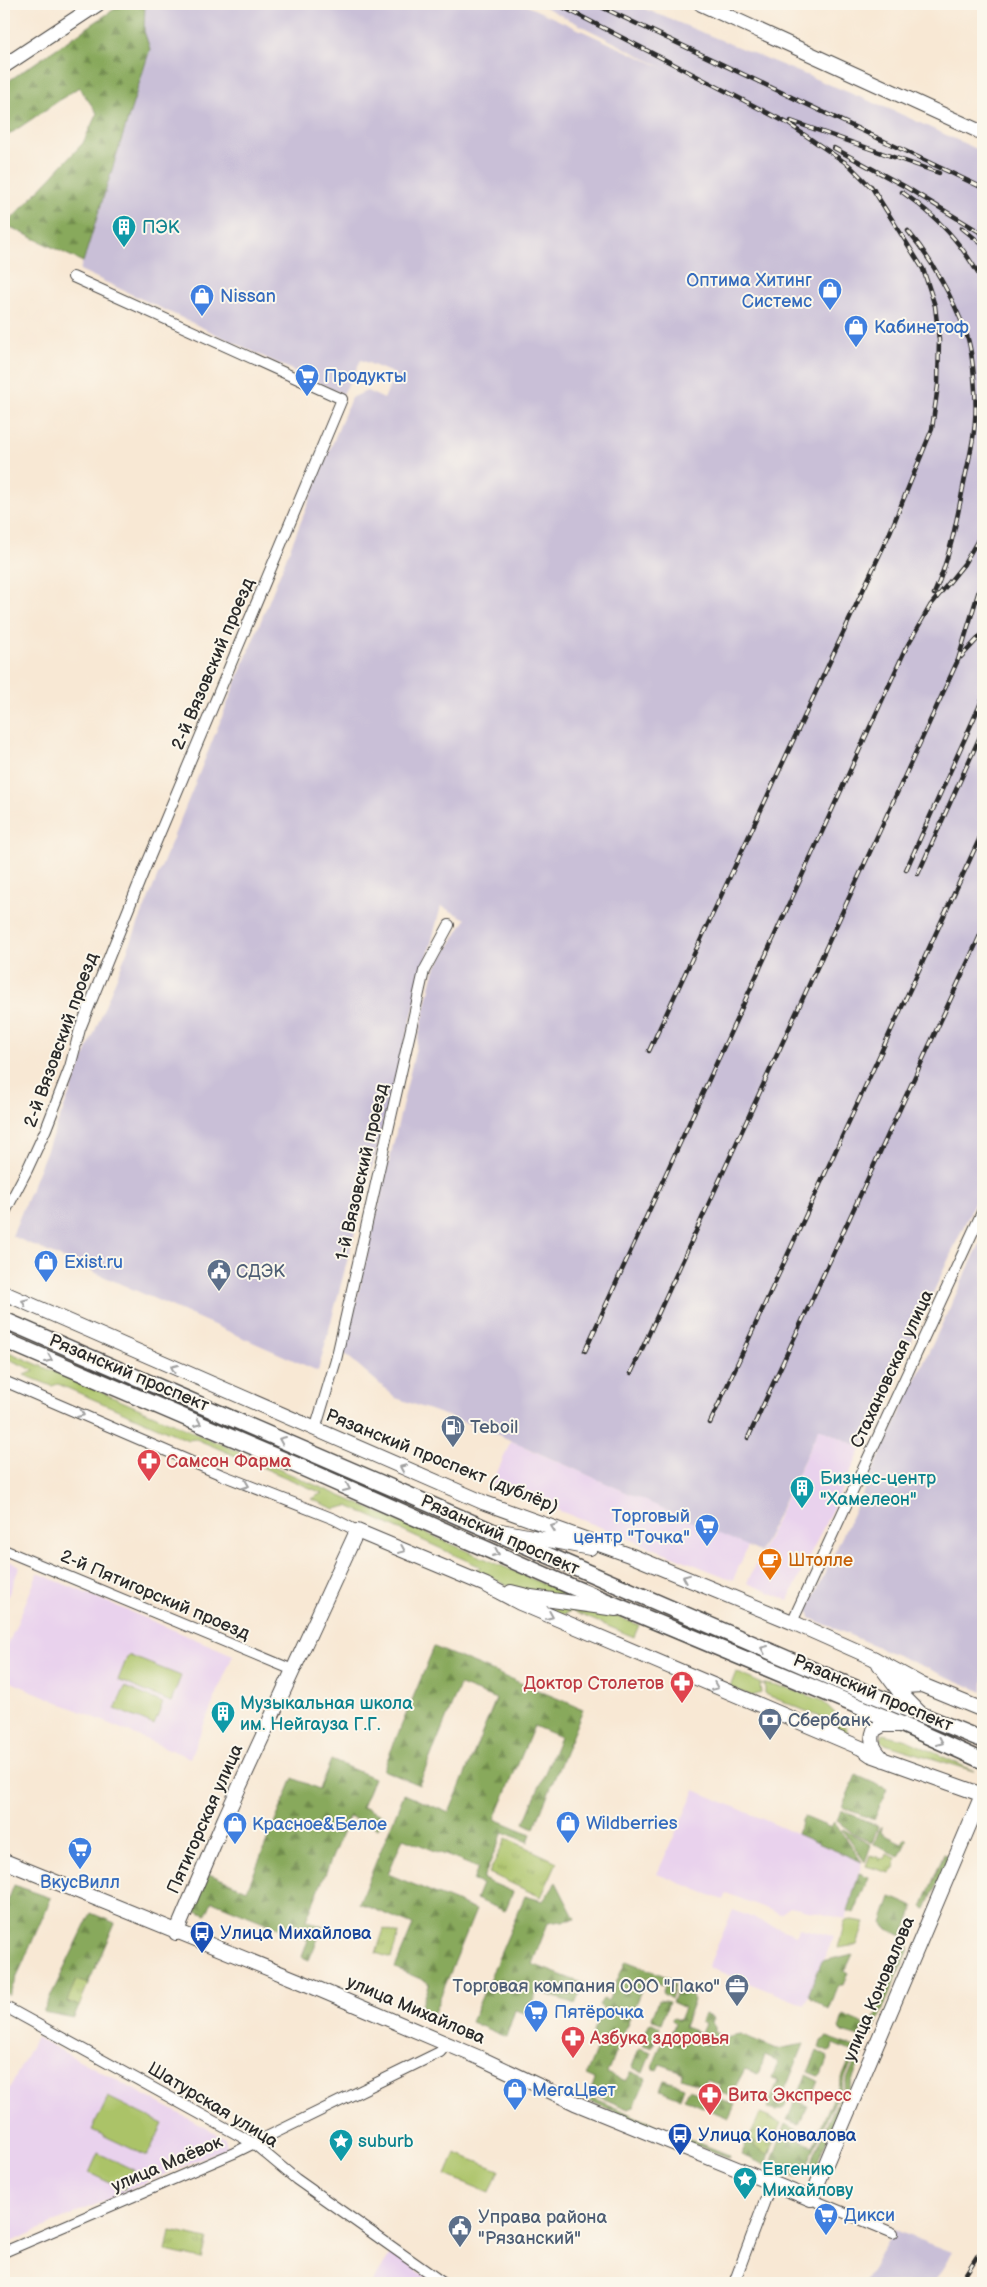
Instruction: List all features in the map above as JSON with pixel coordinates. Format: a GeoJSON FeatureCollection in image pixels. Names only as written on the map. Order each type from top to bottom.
{"type":"FeatureCollection","features":[{"type":"Feature","properties":{"kind":"main road","name":"Рязанский проспект"},"geometry":{"type":"LineString","coordinates":[[4,1320],[926,1718],[983,1740]]}},
{"type":"Feature","properties":{"kind":"main road","name":"Рязанский проспект"},"geometry":{"type":"LineString","coordinates":[[4,1340],[633,1613],[903,1725],[981,1760]]}},
{"type":"Feature","properties":{"kind":"street"},"geometry":{"type":"LineString","coordinates":[[4,66],[98,4]]}},
{"type":"Feature","properties":{"kind":"street"},"geometry":{"type":"LineString","coordinates":[[701,4],[983,133]]}},
{"type":"Feature","properties":{"kind":"street","name":"2-й Вязовский проезд"},"geometry":{"type":"LineString","coordinates":[[4,1214],[28,1170],[46,1129],[70,1067],[80,1029],[132,899],[342,399],[74,277]]}},
{"type":"Feature","properties":{"kind":"street","name":"1-й Вязовский проезд"},"geometry":{"type":"LineString","coordinates":[[314,1430],[336,1360],[424,971],[449,925]]}},
{"type":"Feature","properties":{"kind":"street","name":"Стахановская улица"},"geometry":{"type":"LineString","coordinates":[[792,1622],[983,1210]]}},
{"type":"Feature","properties":{"kind":"street","name":"Рязанский проспект (дублёр)"},"geometry":{"type":"LineString","coordinates":[[4,1293],[314,1430],[485,1503],[632,1556],[731,1596],[873,1658],[922,1685],[983,1710]]}},
{"type":"Feature","properties":{"kind":"street"},"geometry":{"type":"LineString","coordinates":[[4,1381],[222,1475],[334,1519],[486,1585],[529,1607],[861,1748],[871,1755],[983,1795]]}},
{"type":"Feature","properties":{"kind":"street"},"geometry":{"type":"LineString","coordinates":[[483,1527],[632,1556]]}},
{"type":"Feature","properties":{"kind":"street","name":"Пятигорская улица"},"geometry":{"type":"LineString","coordinates":[[176,1932],[224,1818],[357,1530]]}},
{"type":"Feature","properties":{"kind":"street","name":"2-й Пятигорский проезд"},"geometry":{"type":"LineString","coordinates":[[4,1550],[293,1670]]}},
{"type":"Feature","properties":{"kind":"street"},"geometry":{"type":"LineString","coordinates":[[486,1585],[532,1597],[633,1613]]}},
{"type":"Feature","properties":{"kind":"street"},"geometry":{"type":"LineString","coordinates":[[873,1658],[883,1667],[902,1695],[926,1718]]}},
{"type":"Feature","properties":{"kind":"street"},"geometry":{"type":"LineString","coordinates":[[902,1695],[901,1690],[905,1686],[922,1685]]}},
{"type":"Feature","properties":{"kind":"street"},"geometry":{"type":"LineString","coordinates":[[885,1760],[876,1752],[872,1741],[874,1730],[883,1725],[903,1725]]}},
{"type":"Feature","properties":{"kind":"street","name":"улица Коновалова"},"geometry":{"type":"LineString","coordinates":[[811,2199],[983,1795]]}},
{"type":"Feature","properties":{"kind":"street","name":"улица Михайлова"},"geometry":{"type":"LineString","coordinates":[[4,1861],[304,1983],[447,2044],[575,2103],[811,2199]]}},
{"type":"Feature","properties":{"kind":"street","name":"Шатурская улица"},"geometry":{"type":"LineString","coordinates":[[4,2006],[253,2143],[296,2179],[443,2283]]}},
{"type":"Feature","properties":{"kind":"street","name":"улица Маёвок"},"geometry":{"type":"LineString","coordinates":[[4,2252],[234,2153],[440,2052],[447,2044]]}},
{"type":"Feature","properties":{"kind":"street"},"geometry":{"type":"LineString","coordinates":[[734,2283],[771,2184]]}},
{"type":"Feature","properties":{"kind":"street"},"geometry":{"type":"LineString","coordinates":[[811,2199],[893,2233]]}},
{"type":"Feature","properties":{"kind":"shaded area"},"geometry":{"type":"Polygon","coordinates":[[[145,4],[523,4],[666,69],[539,4],[633,4],[894,111],[983,152],[983,1184],[862,1448],[819,1428],[760,1552],[492,1432],[396,1398],[344,1353],[434,971],[466,919],[441,906],[318,1371],[12,1236],[351,398],[367,391],[384,399],[395,374],[361,360],[343,394],[80,270],[150,49],[144,31],[145,4]]]}},
{"type":"Feature","properties":{"kind":"shaded area"},"geometry":{"type":"Polygon","coordinates":[[[983,1237],[983,1692],[810,1618],[808,1609],[983,1237]]]}},
{"type":"Feature","properties":{"kind":"shaded area"},"geometry":{"type":"Polygon","coordinates":[[[819,1428],[862,1448],[788,1600],[747,1583],[819,1428]]]}},
{"type":"Feature","properties":{"kind":"shaded area"},"geometry":{"type":"Polygon","coordinates":[[[511,1441],[748,1546],[733,1580],[492,1484],[511,1441]]]}},
{"type":"Feature","properties":{"kind":"shaded area"},"geometry":{"type":"Polygon","coordinates":[[[4,1559],[20,1566],[4,1606],[4,1559]]]}},
{"type":"Feature","properties":{"kind":"shaded area"},"geometry":{"type":"Polygon","coordinates":[[[38,1573],[233,1655],[190,1758],[4,1679],[4,1654],[38,1573]]]}},
{"type":"Feature","properties":{"kind":"shaded area"},"geometry":{"type":"Polygon","coordinates":[[[695,1790],[862,1862],[846,1919],[790,1907],[780,1914],[726,1893],[723,1900],[657,1874],[695,1790]]]}},
{"type":"Feature","properties":{"kind":"shaded area"},"geometry":{"type":"Polygon","coordinates":[[[733,1910],[796,1935],[799,1928],[834,1936],[805,2005],[708,1967],[733,1910]]]}},
{"type":"Feature","properties":{"kind":"shaded area"},"geometry":{"type":"Polygon","coordinates":[[[36,2037],[225,2138],[227,2147],[4,2245],[4,2099],[36,2037]]]}},
{"type":"Feature","properties":{"kind":"shaded area"},"geometry":{"type":"Polygon","coordinates":[[[894,2230],[952,2252],[933,2283],[864,2283],[894,2230]]]}},
{"type":"Feature","properties":{"kind":"shaded area"},"geometry":{"type":"Polygon","coordinates":[[[392,2253],[435,2283],[371,2283],[392,2253]]]}},
{"type":"Feature","properties":{"kind":"green space"},"geometry":{"type":"Polygon","coordinates":[[[122,4],[145,4],[144,31],[150,49],[83,262],[6,225],[83,143],[97,113],[79,87],[4,138],[4,84],[122,4]]]}},
{"type":"Feature","properties":{"kind":"green space"},"geometry":{"type":"Polygon","coordinates":[[[4,1350],[571,1596],[540,1594],[513,1587],[472,1571],[481,1567],[348,1506],[335,1509],[311,1499],[322,1493],[196,1439],[188,1440],[58,1384],[52,1386],[24,1375],[35,1371],[4,1357],[4,1350]]]}},
{"type":"Feature","properties":{"kind":"green space"},"geometry":{"type":"Polygon","coordinates":[[[568,1608],[613,1615],[639,1625],[634,1637],[572,1611],[562,1615],[550,1609],[568,1608]]]}},
{"type":"Feature","properties":{"kind":"green space"},"geometry":{"type":"Polygon","coordinates":[[[434,1647],[583,1709],[534,1828],[524,1823],[560,1737],[534,1726],[495,1819],[531,1834],[528,1842],[503,1832],[483,1879],[513,1892],[505,1911],[476,1899],[482,1884],[473,1881],[478,1868],[403,1838],[388,1874],[476,1910],[433,2015],[420,2010],[430,1983],[395,1968],[413,1925],[359,1903],[404,1794],[449,1813],[496,1699],[460,1685],[419,1785],[383,1770],[434,1647]]]}},
{"type":"Feature","properties":{"kind":"green space"},"geometry":{"type":"Polygon","coordinates":[[[128,1655],[181,1676],[171,1702],[118,1680],[128,1655]]]}},
{"type":"Feature","properties":{"kind":"green space"},"geometry":{"type":"Polygon","coordinates":[[[736,1672],[760,1683],[787,1688],[821,1700],[833,1711],[847,1729],[847,1732],[845,1733],[826,1726],[832,1722],[765,1694],[765,1684],[760,1684],[761,1693],[752,1696],[730,1687],[736,1672]]]}},
{"type":"Feature","properties":{"kind":"green space"},"geometry":{"type":"Polygon","coordinates":[[[125,1687],[163,1703],[154,1725],[115,1709],[125,1687]]]}},
{"type":"Feature","properties":{"kind":"green space"},"geometry":{"type":"Polygon","coordinates":[[[883,1734],[907,1740],[974,1771],[885,1744],[881,1740],[883,1734]]]}},
{"type":"Feature","properties":{"kind":"green space"},"geometry":{"type":"Polygon","coordinates":[[[331,1760],[374,1778],[362,1807],[384,1816],[378,1828],[349,1817],[306,1920],[323,1927],[309,1960],[302,1957],[308,1940],[212,1901],[206,1915],[194,1910],[209,1874],[247,1890],[293,1778],[319,1789],[331,1760]]]}},
{"type":"Feature","properties":{"kind":"green space"},"geometry":{"type":"Polygon","coordinates":[[[856,1775],[887,1789],[874,1820],[842,1807],[856,1775]]]}},
{"type":"Feature","properties":{"kind":"green space"},"geometry":{"type":"Polygon","coordinates":[[[841,1810],[878,1826],[872,1843],[854,1834],[837,1821],[841,1810]]]}},
{"type":"Feature","properties":{"kind":"green space"},"geometry":{"type":"Polygon","coordinates":[[[805,1817],[831,1828],[834,1822],[862,1862],[797,1834],[805,1817]]]}},
{"type":"Feature","properties":{"kind":"green space"},"geometry":{"type":"Polygon","coordinates":[[[880,1827],[882,1827],[881,1833],[902,1843],[905,1838],[907,1840],[899,1857],[874,1844],[880,1827]]]}},
{"type":"Feature","properties":{"kind":"green space"},"geometry":{"type":"Polygon","coordinates":[[[842,1830],[871,1845],[865,1862],[842,1830]]]}},
{"type":"Feature","properties":{"kind":"green space"},"geometry":{"type":"Polygon","coordinates":[[[506,1838],[557,1862],[541,1897],[489,1873],[506,1838]]]}},
{"type":"Feature","properties":{"kind":"green space"},"geometry":{"type":"Polygon","coordinates":[[[886,1854],[896,1858],[894,1868],[890,1873],[866,1866],[870,1855],[878,1857],[879,1861],[880,1858],[884,1859],[886,1854]]]}},
{"type":"Feature","properties":{"kind":"green space"},"geometry":{"type":"Polygon","coordinates":[[[944,1854],[949,1856],[926,1909],[922,1907],[944,1854]]]}},
{"type":"Feature","properties":{"kind":"green space"},"geometry":{"type":"Polygon","coordinates":[[[859,1873],[869,1877],[854,1913],[848,1911],[859,1873]]]}},
{"type":"Feature","properties":{"kind":"green space"},"geometry":{"type":"Polygon","coordinates":[[[556,1882],[575,1919],[548,1923],[532,1964],[584,1984],[575,2004],[537,1991],[527,2014],[515,2010],[506,2037],[471,2022],[525,1896],[543,1901],[556,1882]]]}},
{"type":"Feature","properties":{"kind":"green space"},"geometry":{"type":"Polygon","coordinates":[[[14,1885],[51,1898],[9,1995],[4,1992],[4,1911],[14,1885]]]}},
{"type":"Feature","properties":{"kind":"green space"},"geometry":{"type":"Polygon","coordinates":[[[891,1897],[914,1907],[903,1936],[887,1929],[882,1923],[891,1897]]]}},
{"type":"Feature","properties":{"kind":"green space"},"geometry":{"type":"Polygon","coordinates":[[[91,1913],[115,1923],[88,1984],[76,1980],[67,2002],[79,2006],[74,2018],[43,2012],[91,1913]]]}},
{"type":"Feature","properties":{"kind":"green space"},"geometry":{"type":"Polygon","coordinates":[[[845,1921],[865,1922],[857,1945],[838,1948],[845,1921]]]}},
{"type":"Feature","properties":{"kind":"green space"},"geometry":{"type":"Polygon","coordinates":[[[384,1929],[399,1934],[391,1958],[376,1953],[384,1929]]]}},
{"type":"Feature","properties":{"kind":"green space"},"geometry":{"type":"Polygon","coordinates":[[[906,1943],[909,1945],[908,1951],[871,2036],[865,2040],[906,1943]]]}},
{"type":"Feature","properties":{"kind":"green space"},"geometry":{"type":"Polygon","coordinates":[[[853,1954],[845,1971],[848,1973],[843,1985],[839,1985],[829,2010],[811,1998],[809,1993],[822,1961],[853,1954]]]}},
{"type":"Feature","properties":{"kind":"green space"},"geometry":{"type":"Polygon","coordinates":[[[626,1961],[670,1978],[675,1985],[671,1999],[662,1993],[665,1986],[646,1978],[607,2073],[626,2081],[632,2072],[646,2078],[634,2107],[628,2109],[590,2093],[595,2079],[586,2075],[597,2048],[588,2043],[604,2009],[599,2005],[603,1999],[608,2001],[626,1961]]]}},
{"type":"Feature","properties":{"kind":"green space"},"geometry":{"type":"Polygon","coordinates":[[[76,1980],[88,1984],[79,2006],[67,2001],[76,1980]]]}},
{"type":"Feature","properties":{"kind":"green space"},"geometry":{"type":"Polygon","coordinates":[[[678,1987],[687,1988],[694,2000],[684,2027],[701,2033],[705,2024],[701,2022],[704,2014],[713,2018],[711,2022],[715,2027],[715,2032],[730,2039],[740,2034],[777,2049],[804,2044],[784,2092],[789,2096],[784,2108],[777,2111],[767,2109],[778,2081],[772,2079],[778,2062],[765,2056],[758,2074],[745,2069],[734,2089],[753,2097],[751,2103],[718,2092],[721,2085],[707,2080],[704,2086],[681,2078],[683,2072],[660,2064],[657,2070],[654,2069],[653,2066],[662,2041],[668,2042],[670,2037],[665,2034],[666,2032],[671,2033],[675,2024],[671,2020],[674,2018],[680,2020],[685,2008],[672,2002],[678,1987]]]}},
{"type":"Feature","properties":{"kind":"green space"},"geometry":{"type":"Polygon","coordinates":[[[659,2000],[669,2002],[661,2023],[653,2020],[652,2017],[659,2000]]]}},
{"type":"Feature","properties":{"kind":"green space"},"geometry":{"type":"Polygon","coordinates":[[[843,2015],[864,2024],[859,2037],[842,2032],[839,2029],[843,2015]]]}},
{"type":"Feature","properties":{"kind":"green space"},"geometry":{"type":"Polygon","coordinates":[[[652,2023],[660,2027],[652,2048],[643,2045],[642,2042],[649,2024],[652,2023]]]}},
{"type":"Feature","properties":{"kind":"green space"},"geometry":{"type":"Polygon","coordinates":[[[827,2037],[858,2048],[803,2174],[795,2177],[774,2168],[776,2162],[772,2160],[786,2124],[797,2130],[794,2138],[813,2146],[853,2052],[834,2044],[831,2051],[828,2052],[819,2048],[821,2041],[827,2037]]]}},
{"type":"Feature","properties":{"kind":"green space"},"geometry":{"type":"Polygon","coordinates":[[[861,2047],[865,2049],[864,2052],[812,2175],[806,2174],[861,2047]]]}},
{"type":"Feature","properties":{"kind":"green space"},"geometry":{"type":"Polygon","coordinates":[[[639,2048],[651,2052],[643,2073],[632,2067],[639,2048]]]}},
{"type":"Feature","properties":{"kind":"green space"},"geometry":{"type":"Polygon","coordinates":[[[817,2051],[828,2057],[821,2075],[818,2076],[808,2072],[817,2051]]]}},
{"type":"Feature","properties":{"kind":"green space"},"geometry":{"type":"Polygon","coordinates":[[[806,2075],[818,2081],[810,2100],[798,2096],[806,2075]]]}},
{"type":"Feature","properties":{"kind":"green space"},"geometry":{"type":"Polygon","coordinates":[[[664,2080],[684,2087],[680,2098],[660,2090],[664,2080]]]}},
{"type":"Feature","properties":{"kind":"green space"},"geometry":{"type":"Polygon","coordinates":[[[689,2089],[710,2097],[705,2108],[684,2099],[689,2089]]]}},
{"type":"Feature","properties":{"kind":"green space"},"geometry":{"type":"Polygon","coordinates":[[[586,2095],[657,2126],[656,2129],[585,2099],[586,2095]]]}},
{"type":"Feature","properties":{"kind":"green space"},"geometry":{"type":"Polygon","coordinates":[[[108,2097],[163,2124],[147,2156],[92,2130],[108,2097]]]}},
{"type":"Feature","properties":{"kind":"green space"},"geometry":{"type":"Polygon","coordinates":[[[714,2098],[735,2105],[729,2118],[709,2110],[714,2098]]]}},
{"type":"Feature","properties":{"kind":"green space"},"geometry":{"type":"Polygon","coordinates":[[[796,2100],[808,2106],[799,2124],[787,2120],[796,2100]]]}},
{"type":"Feature","properties":{"kind":"green space"},"geometry":{"type":"Polygon","coordinates":[[[760,2114],[782,2123],[768,2154],[754,2147],[755,2143],[748,2140],[760,2114]]]}},
{"type":"Feature","properties":{"kind":"green space"},"geometry":{"type":"Polygon","coordinates":[[[662,2128],[729,2155],[730,2158],[660,2131],[662,2128]]]}},
{"type":"Feature","properties":{"kind":"green space"},"geometry":{"type":"Polygon","coordinates":[[[748,2140],[755,2143],[754,2147],[768,2153],[772,2148],[766,2165],[741,2155],[748,2140]]]}},
{"type":"Feature","properties":{"kind":"green space"},"geometry":{"type":"Polygon","coordinates":[[[98,2153],[134,2170],[125,2190],[89,2173],[98,2153]]]}},
{"type":"Feature","properties":{"kind":"green space"},"geometry":{"type":"Polygon","coordinates":[[[455,2153],[499,2170],[490,2193],[446,2175],[455,2153]]]}},
{"type":"Feature","properties":{"kind":"green space"},"geometry":{"type":"Polygon","coordinates":[[[170,2231],[207,2239],[202,2259],[166,2251],[170,2231]]]}},
{"type":"Feature","properties":{"kind":"railway"},"geometry":{"type":"LineString","coordinates":[[557,4],[795,127]]}},
{"type":"Feature","properties":{"kind":"railway"},"geometry":{"type":"LineString","coordinates":[[595,4],[983,188]]}},
{"type":"Feature","properties":{"kind":"railway"},"geometry":{"type":"LineString","coordinates":[[791,121],[939,173]]}},
{"type":"Feature","properties":{"kind":"railway"},"geometry":{"type":"LineString","coordinates":[[790,125],[849,165],[874,190]]}},
{"type":"Feature","properties":{"kind":"railway"},"geometry":{"type":"LineString","coordinates":[[834,148],[904,186],[983,234]]}},
{"type":"Feature","properties":{"kind":"railway"},"geometry":{"type":"LineString","coordinates":[[649,1051],[891,530],[932,429],[938,385],[939,340],[935,306],[923,269],[871,186]]}},
{"type":"Feature","properties":{"kind":"railway"},"geometry":{"type":"LineString","coordinates":[[902,192],[927,211],[948,232],[966,255],[983,282]]}},
{"type":"Feature","properties":{"kind":"railway"},"geometry":{"type":"LineString","coordinates":[[962,228],[983,245]]}},
{"type":"Feature","properties":{"kind":"railway"},"geometry":{"type":"LineString","coordinates":[[908,231],[933,267],[961,320],[971,351],[975,389],[973,437],[958,515],[944,568],[934,594]]}},
{"type":"Feature","properties":{"kind":"railway"},"geometry":{"type":"LineString","coordinates":[[585,1351],[906,648],[930,606],[964,564],[983,531]]}},
{"type":"Feature","properties":{"kind":"railway"},"geometry":{"type":"LineString","coordinates":[[631,1373],[958,660],[983,577]]}},
{"type":"Feature","properties":{"kind":"railway"},"geometry":{"type":"LineString","coordinates":[[961,657],[983,633]]}},
{"type":"Feature","properties":{"kind":"railway"},"geometry":{"type":"LineString","coordinates":[[906,870],[983,698]]}},
{"type":"Feature","properties":{"kind":"railway"},"geometry":{"type":"LineString","coordinates":[[918,874],[983,730]]}},
{"type":"Feature","properties":{"kind":"railway"},"geometry":{"type":"LineString","coordinates":[[710,1423],[983,831]]}},
{"type":"Feature","properties":{"kind":"railway"},"geometry":{"type":"LineString","coordinates":[[748,1438],[983,929]]}},
{"type":"Feature","properties":{"kind":"railway"},"geometry":{"type":"LineString","coordinates":[[960,2283],[983,2247]]}},
{"type":"Feature","properties":{"kind":"place","name":"ПЭК"},"geometry":{"type":"Point","coordinates":[124,248]}},
{"type":"Feature","properties":{"kind":"place","name":"Оптима Хитинг Системс"},"geometry":{"type":"Point","coordinates":[830,311]}},
{"type":"Feature","properties":{"kind":"place","name":"Nissan"},"geometry":{"type":"Point","coordinates":[202,317]}},
{"type":"Feature","properties":{"kind":"place","name":"Кабинетоф"},"geometry":{"type":"Point","coordinates":[856,348]}},
{"type":"Feature","properties":{"kind":"place","name":"Продукты"},"geometry":{"type":"Point","coordinates":[307,397]}},
{"type":"Feature","properties":{"kind":"place","name":"Exist.ru"},"geometry":{"type":"Point","coordinates":[46,1283]}},
{"type":"Feature","properties":{"kind":"place","name":"СДЭК"},"geometry":{"type":"Point","coordinates":[219,1292]}},
{"type":"Feature","properties":{"kind":"place","name":"Teboil"},"geometry":{"type":"Point","coordinates":[453,1448]}},
{"type":"Feature","properties":{"kind":"place","name":"Самсон Фарма"},"geometry":{"type":"Point","coordinates":[149,1482]}},
{"type":"Feature","properties":{"kind":"place","name":"Бизнес-центр \"Хамелеон\""},"geometry":{"type":"Point","coordinates":[802,1509]}},
{"type":"Feature","properties":{"kind":"place","name":"Торговый центр \"Точка\""},"geometry":{"type":"Point","coordinates":[707,1547]}},
{"type":"Feature","properties":{"kind":"place","name":"Штолле"},"geometry":{"type":"Point","coordinates":[770,1581]}},
{"type":"Feature","properties":{"kind":"place","name":"Доктор Столетов"},"geometry":{"type":"Point","coordinates":[682,1704]}},
{"type":"Feature","properties":{"kind":"place","name":"Музыкальная школа им. Нейгауза Г.Г."},"geometry":{"type":"Point","coordinates":[223,1734]}},
{"type":"Feature","properties":{"kind":"place","name":"Сбербанк"},"geometry":{"type":"Point","coordinates":[770,1741]}},
{"type":"Feature","properties":{"kind":"place","name":"Wildberries"},"geometry":{"type":"Point","coordinates":[568,1844]}},
{"type":"Feature","properties":{"kind":"place","name":"Красное&Белое"},"geometry":{"type":"Point","coordinates":[235,1845]}},
{"type":"Feature","properties":{"kind":"place","name":"ВкусВилл"},"geometry":{"type":"Point","coordinates":[80,1870]}},
{"type":"Feature","properties":{"kind":"place","name":"Улица Михайлова"},"geometry":{"type":"Point","coordinates":[202,1954]}},
{"type":"Feature","properties":{"kind":"place","name":"Торговая компания ООО \"Пако\""},"geometry":{"type":"Point","coordinates":[737,2007]}},
{"type":"Feature","properties":{"kind":"place","name":"Пятёрочка"},"geometry":{"type":"Point","coordinates":[536,2033]}},
{"type":"Feature","properties":{"kind":"place","name":"Азбука здоровья"},"geometry":{"type":"Point","coordinates":[573,2059]}},
{"type":"Feature","properties":{"kind":"place","name":"МегаЦвет"},"geometry":{"type":"Point","coordinates":[515,2111]}},
{"type":"Feature","properties":{"kind":"place","name":"Вита Экспресс"},"geometry":{"type":"Point","coordinates":[710,2116]}},
{"type":"Feature","properties":{"kind":"place","name":"Улица Коновалова"},"geometry":{"type":"Point","coordinates":[680,2156]}},
{"type":"Feature","properties":{"kind":"place","name":"suburb"},"geometry":{"type":"Point","coordinates":[341,2162]}},
{"type":"Feature","properties":{"kind":"place","name":"Евгению Михайлову"},"geometry":{"type":"Point","coordinates":[745,2200]}},
{"type":"Feature","properties":{"kind":"place","name":"Дикси"},"geometry":{"type":"Point","coordinates":[826,2236]}},
{"type":"Feature","properties":{"kind":"place","name":"Управа района \"Рязанский\""},"geometry":{"type":"Point","coordinates":[460,2248]}}]}
